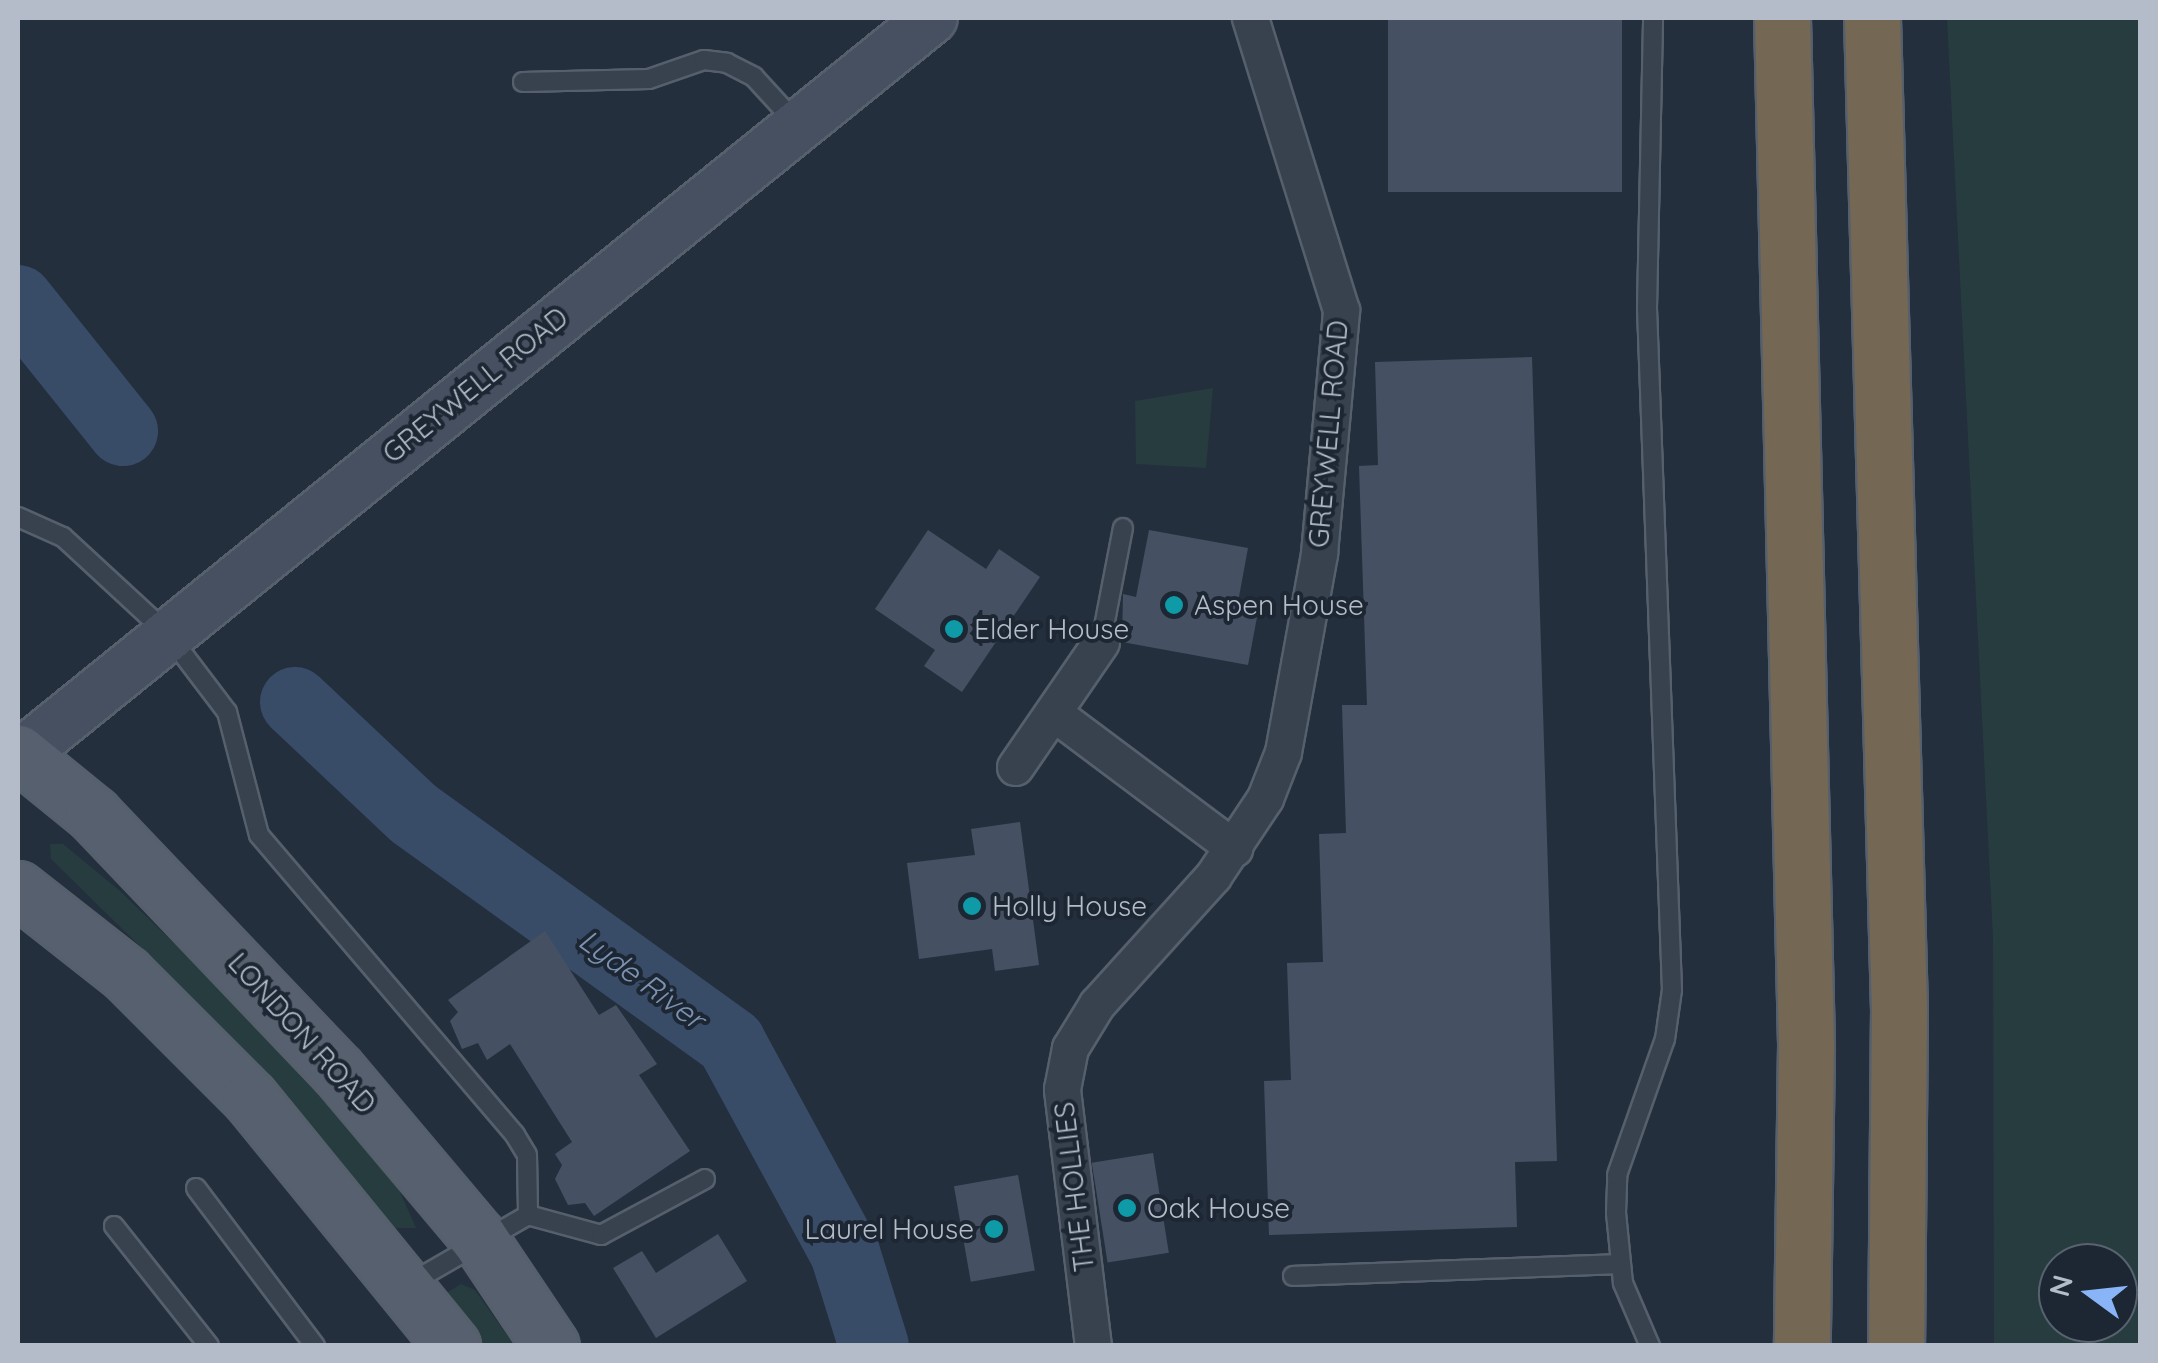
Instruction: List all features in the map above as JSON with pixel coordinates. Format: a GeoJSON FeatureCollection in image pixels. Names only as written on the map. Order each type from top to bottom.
{"type":"FeatureCollection","features":[{"type":"Feature","properties":{"kind":"highway"},"geometry":{"type":"LineString","coordinates":[[1782,18],[1806,1025],[1802,1346]]}},
{"type":"Feature","properties":{"kind":"highway"},"geometry":{"type":"LineString","coordinates":[[1872,18],[1899,1009],[1896,1346]]}},
{"type":"Feature","properties":{"kind":"main road","name":"LONDON ROAD"},"geometry":{"type":"LineString","coordinates":[[18,755],[93,814],[248,971],[478,1238],[552,1346]]}},
{"type":"Feature","properties":{"kind":"main road"},"geometry":{"type":"LineString","coordinates":[[18,889],[187,1034],[298,1152],[452,1346]]}},
{"type":"Feature","properties":{"kind":"street","name":"GREYWELL ROAD"},"geometry":{"type":"LineString","coordinates":[[18,755],[932,18]]}},
{"type":"Feature","properties":{"kind":"street","name":"GREYWELL ROAD"},"geometry":{"type":"LineString","coordinates":[[1250,18],[1341,310],[1319,553],[1283,752],[1265,798]]}},
{"type":"Feature","properties":{"kind":"street"},"geometry":{"type":"LineString","coordinates":[[1015,766],[1055,714],[1101,642]]}},
{"type":"Feature","properties":{"kind":"street"},"geometry":{"type":"LineString","coordinates":[[1055,714],[1234,848]]}},
{"type":"Feature","properties":{"kind":"street","name":"THE HOLLIES"},"geometry":{"type":"LineString","coordinates":[[1094,1346],[1062,1089],[1070,1048],[1097,1004],[1234,848],[1265,798]]}},
{"type":"Feature","properties":{"kind":"lane"},"geometry":{"type":"LineString","coordinates":[[1650,1346],[1620,1264],[1618,1175],[1664,1039],[1672,990],[1647,308],[1652,18]]}},
{"type":"Feature","properties":{"kind":"lane"},"geometry":{"type":"LineString","coordinates":[[522,82],[649,79],[704,60],[727,63],[754,78],[799,125]]}},
{"type":"Feature","properties":{"kind":"lane"},"geometry":{"type":"LineString","coordinates":[[18,517],[63,538],[167,632],[227,712],[259,835],[527,1155],[528,1214]]}},
{"type":"Feature","properties":{"kind":"lane"},"geometry":{"type":"LineString","coordinates":[[1101,642],[1124,528]]}},
{"type":"Feature","properties":{"kind":"lane"},"geometry":{"type":"LineString","coordinates":[[406,1286],[478,1238],[528,1214],[601,1235],[704,1179]]}},
{"type":"Feature","properties":{"kind":"lane"},"geometry":{"type":"LineString","coordinates":[[196,1188],[315,1346]]}},
{"type":"Feature","properties":{"kind":"lane"},"geometry":{"type":"LineString","coordinates":[[114,1226],[208,1346]]}},
{"type":"Feature","properties":{"kind":"lane"},"geometry":{"type":"LineString","coordinates":[[1293,1276],[1620,1264]]}},
{"type":"Feature","properties":{"kind":"green space"},"geometry":{"type":"Polygon","coordinates":[[[1947,18],[2140,18],[2140,1345],[1994,1345],[1993,938],[1947,18]]]}},
{"type":"Feature","properties":{"kind":"green space"},"geometry":{"type":"Polygon","coordinates":[[[1213,388],[1206,468],[1136,464],[1135,401],[1213,388]]]}},
{"type":"Feature","properties":{"kind":"green space"},"geometry":{"type":"Polygon","coordinates":[[[50,844],[63,844],[120,891],[261,1027],[397,1185],[416,1228],[389,1228],[208,1013],[51,859],[50,844]]]}},
{"type":"Feature","properties":{"kind":"green space"},"geometry":{"type":"Polygon","coordinates":[[[461,1284],[475,1290],[514,1345],[474,1345],[443,1295],[461,1284]]]}},
{"type":"Feature","properties":{"kind":"building"},"geometry":{"type":"Polygon","coordinates":[[[1388,18],[1622,18],[1622,192],[1388,192],[1388,18]]]}},
{"type":"Feature","properties":{"kind":"building"},"geometry":{"type":"Polygon","coordinates":[[[1532,357],[1557,1161],[1515,1162],[1517,1227],[1269,1235],[1264,1081],[1291,1080],[1287,963],[1323,962],[1319,834],[1346,833],[1342,705],[1367,705],[1359,466],[1378,465],[1375,362],[1532,357]]]}},
{"type":"Feature","properties":{"kind":"building","name":"Elder House"},"geometry":{"type":"Polygon","coordinates":[[[928,530],[986,569],[999,549],[1040,577],[962,692],[924,666],[935,650],[875,609],[928,530]]]}},
{"type":"Feature","properties":{"kind":"building","name":"Aspen House"},"geometry":{"type":"Polygon","coordinates":[[[1149,530],[1248,548],[1236,613],[1257,617],[1248,665],[1122,642],[1123,594],[1136,597],[1149,530]]]}},
{"type":"Feature","properties":{"kind":"building","name":"Holly House"},"geometry":{"type":"Polygon","coordinates":[[[1020,822],[1039,965],[995,971],[992,949],[919,959],[907,863],[975,855],[971,829],[1020,822]]]}},
{"type":"Feature","properties":{"kind":"building"},"geometry":{"type":"Polygon","coordinates":[[[545,931],[599,1015],[616,1005],[657,1064],[639,1075],[690,1151],[594,1216],[585,1203],[568,1205],[555,1179],[562,1165],[555,1154],[572,1142],[510,1044],[487,1060],[478,1043],[462,1049],[450,1021],[458,1012],[448,1000],[545,931]]]}},
{"type":"Feature","properties":{"kind":"building","name":"Oak House"},"geometry":{"type":"Polygon","coordinates":[[[1153,1153],[1169,1253],[1108,1262],[1092,1163],[1153,1153]]]}},
{"type":"Feature","properties":{"kind":"building","name":"Laurel House"},"geometry":{"type":"Polygon","coordinates":[[[1018,1175],[1035,1271],[971,1282],[954,1186],[1018,1175]]]}},
{"type":"Feature","properties":{"kind":"building"},"geometry":{"type":"Polygon","coordinates":[[[718,1234],[747,1281],[656,1338],[613,1268],[642,1251],[656,1273],[718,1234]]]}},
{"type":"Feature","properties":{"kind":"waterway","name":"Lyde River"},"geometry":{"type":"LineString","coordinates":[[18,300],[123,431]]}},
{"type":"Feature","properties":{"kind":"waterway","name":"Lyde River"},"geometry":{"type":"LineString","coordinates":[[295,702],[414,814],[731,1043],[845,1253],[874,1346]]}},
{"type":"Feature","properties":{"kind":"place","name":"Aspen House"},"geometry":{"type":"Point","coordinates":[1174,605]}},
{"type":"Feature","properties":{"kind":"place","name":"Elder House"},"geometry":{"type":"Point","coordinates":[954,629]}},
{"type":"Feature","properties":{"kind":"place","name":"Holly House"},"geometry":{"type":"Point","coordinates":[972,906]}},
{"type":"Feature","properties":{"kind":"place","name":"Oak House"},"geometry":{"type":"Point","coordinates":[1127,1208]}},
{"type":"Feature","properties":{"kind":"place","name":"Laurel House"},"geometry":{"type":"Point","coordinates":[994,1229]}}]}
